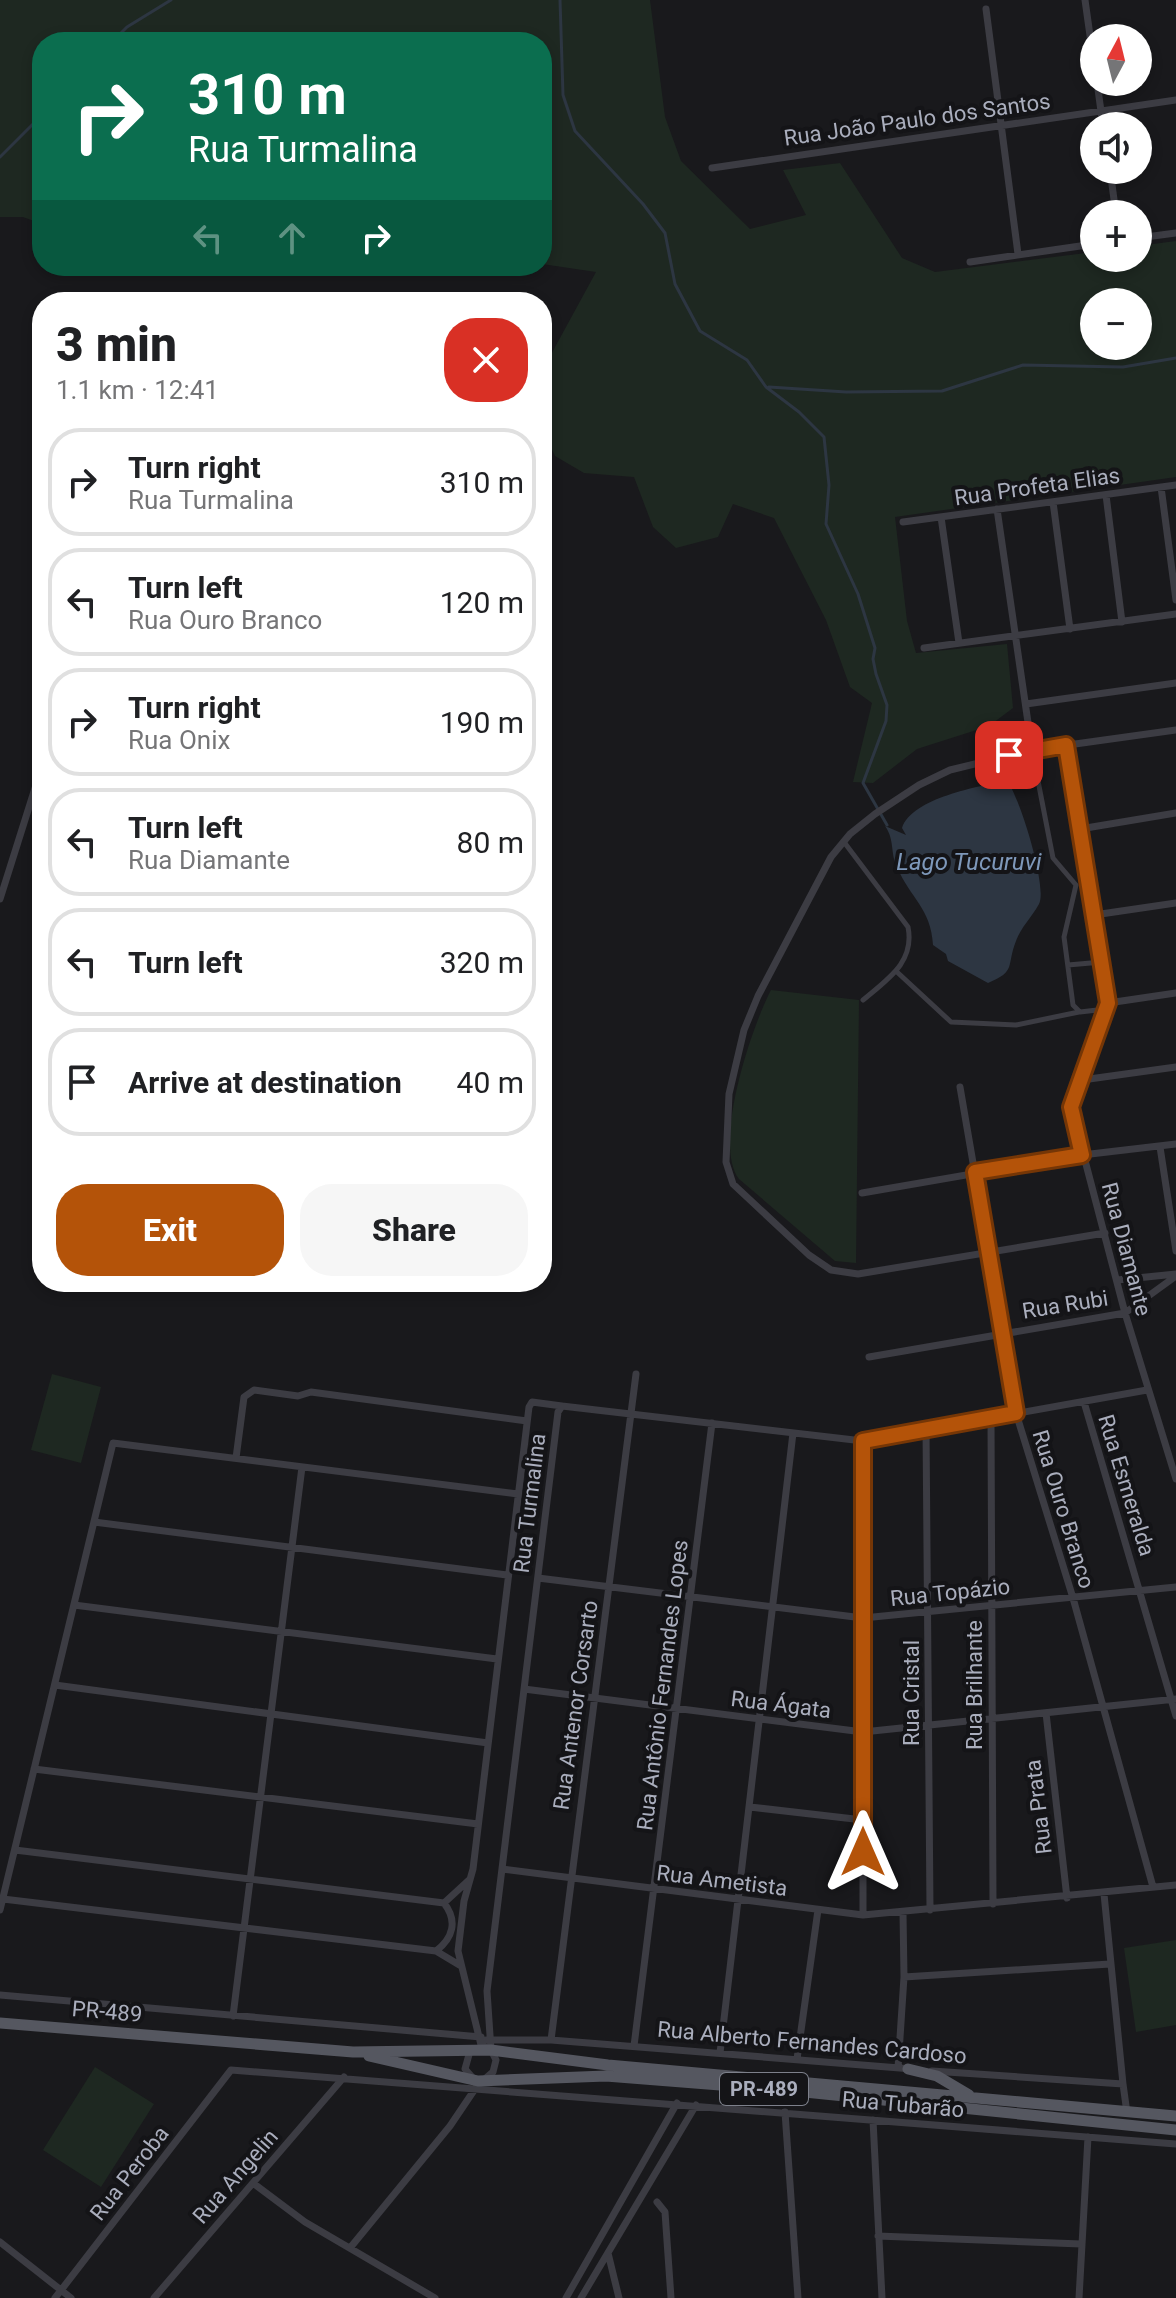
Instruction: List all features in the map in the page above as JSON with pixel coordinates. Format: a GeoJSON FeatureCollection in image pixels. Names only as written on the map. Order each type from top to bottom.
{"type":"FeatureCollection","features":[{"type":"Feature","properties":{"kind":"main road","name":"PR-489"},"geometry":{"type":"LineString","coordinates":[[0,2023],[353,2052],[482,2042],[608,2065],[1176,2116]]}},
{"type":"Feature","properties":{"kind":"main road","name":"PR-489"},"geometry":{"type":"LineString","coordinates":[[353,2052],[478,2084],[606,2076],[795,2091],[1176,2130]]}},
{"type":"Feature","properties":{"kind":"main road"},"geometry":{"type":"LineString","coordinates":[[903,2069],[937,2076],[972,2097]]}},
{"type":"Feature","properties":{"kind":"street"},"geometry":{"type":"LineString","coordinates":[[1085,0],[1088,24]]}},
{"type":"Feature","properties":{"kind":"street"},"geometry":{"type":"LineString","coordinates":[[986,9],[1018,254]]}},
{"type":"Feature","properties":{"kind":"street"},"geometry":{"type":"LineString","coordinates":[[1099,96],[1101,110]]}},
{"type":"Feature","properties":{"kind":"street","name":"Rua João Paulo dos Santos"},"geometry":{"type":"LineString","coordinates":[[712,168],[1176,100]]}},
{"type":"Feature","properties":{"kind":"street"},"geometry":{"type":"LineString","coordinates":[[1152,236],[1176,233]]}},
{"type":"Feature","properties":{"kind":"street"},"geometry":{"type":"LineString","coordinates":[[970,262],[1080,246]]}},
{"type":"Feature","properties":{"kind":"street","name":"Rua Profeta Elias"},"geometry":{"type":"LineString","coordinates":[[903,522],[1176,485]]}},
{"type":"Feature","properties":{"kind":"street"},"geometry":{"type":"LineString","coordinates":[[1161,487],[1176,600]]}},
{"type":"Feature","properties":{"kind":"street"},"geometry":{"type":"LineString","coordinates":[[1106,495],[1122,622]]}},
{"type":"Feature","properties":{"kind":"street"},"geometry":{"type":"LineString","coordinates":[[1053,502],[1070,629]]}},
{"type":"Feature","properties":{"kind":"street"},"geometry":{"type":"LineString","coordinates":[[997,509],[1032,750],[1053,858],[1076,885],[1064,937],[1073,1005],[1080,1012]]}},
{"type":"Feature","properties":{"kind":"street"},"geometry":{"type":"LineString","coordinates":[[941,517],[959,643]]}},
{"type":"Feature","properties":{"kind":"street"},"geometry":{"type":"LineString","coordinates":[[924,648],[1176,614]]}},
{"type":"Feature","properties":{"kind":"street"},"geometry":{"type":"LineString","coordinates":[[1026,704],[1176,683]]}},
{"type":"Feature","properties":{"kind":"street"},"geometry":{"type":"LineString","coordinates":[[1105,1233],[858,1274],[831,1270],[809,1255],[733,1184],[726,1162],[729,1094],[750,1013],[819,878],[843,842],[879,811],[950,770],[1032,750],[1176,730]]}},
{"type":"Feature","properties":{"kind":"street","name":"Rua Diamante"},"geometry":{"type":"LineString","coordinates":[[1066,745],[1107,1006],[1071,1107],[1125,1313],[1176,1479]]}},
{"type":"Feature","properties":{"kind":"street"},"geometry":{"type":"LineString","coordinates":[[0,899],[32,798]]}},
{"type":"Feature","properties":{"kind":"street"},"geometry":{"type":"LineString","coordinates":[[1080,829],[1176,813]]}},
{"type":"Feature","properties":{"kind":"street"},"geometry":{"type":"LineString","coordinates":[[843,842],[908,927],[911,943],[897,972],[863,1000]]}},
{"type":"Feature","properties":{"kind":"street"},"geometry":{"type":"LineString","coordinates":[[1094,915],[1176,903]]}},
{"type":"Feature","properties":{"kind":"street"},"geometry":{"type":"LineString","coordinates":[[1068,965],[1102,962]]}},
{"type":"Feature","properties":{"kind":"street"},"geometry":{"type":"LineString","coordinates":[[897,972],[951,1022],[1016,1025],[1176,993]]}},
{"type":"Feature","properties":{"kind":"street"},"geometry":{"type":"LineString","coordinates":[[1082,1080],[1176,1067]]}},
{"type":"Feature","properties":{"kind":"street","name":"Rua Ouro Branco"},"geometry":{"type":"LineString","coordinates":[[960,1087],[1016,1413],[1073,1598],[1153,1887]]}},
{"type":"Feature","properties":{"kind":"street"},"geometry":{"type":"LineString","coordinates":[[862,1193],[1082,1155],[1176,1144]]}},
{"type":"Feature","properties":{"kind":"street"},"geometry":{"type":"LineString","coordinates":[[1160,1147],[1176,1251]]}},
{"type":"Feature","properties":{"kind":"street"},"geometry":{"type":"LineString","coordinates":[[1117,1280],[1176,1275]]}},
{"type":"Feature","properties":{"kind":"street"},"geometry":{"type":"LineString","coordinates":[[1125,1313],[1176,1275]]}},
{"type":"Feature","properties":{"kind":"street","name":"Rua Rubi"},"geometry":{"type":"LineString","coordinates":[[869,1357],[1125,1313]]}},
{"type":"Feature","properties":{"kind":"street","name":"Rua Antenor Corsarto"},"geometry":{"type":"LineString","coordinates":[[551,2040],[569,1878],[636,1374]]}},
{"type":"Feature","properties":{"kind":"street"},"geometry":{"type":"LineString","coordinates":[[236,1458],[244,1397],[254,1390],[298,1396],[311,1392],[527,1421]]}},
{"type":"Feature","properties":{"kind":"street","name":"Rua Turmalina"},"geometry":{"type":"LineString","coordinates":[[482,2042],[562,1406],[863,1441],[1147,1390]]}},
{"type":"Feature","properties":{"kind":"street"},"geometry":{"type":"LineString","coordinates":[[350,2248],[478,2084],[495,2068],[482,2042],[462,1967],[458,1951],[460,1929],[478,1824],[527,1421],[532,1402],[562,1406]]}},
{"type":"Feature","properties":{"kind":"street","name":"Rua Esmeralda"},"geometry":{"type":"LineString","coordinates":[[1084,1402],[1174,1700],[1176,1716]]}},
{"type":"Feature","properties":{"kind":"street","name":"Rua Brilhante"},"geometry":{"type":"LineString","coordinates":[[991,1418],[993,1904]]}},
{"type":"Feature","properties":{"kind":"street","name":"Rua Antônio Fernandes Lopes"},"geometry":{"type":"LineString","coordinates":[[634,2046],[712,1423]]}},
{"type":"Feature","properties":{"kind":"street","name":"Rua Cristal"},"geometry":{"type":"LineString","coordinates":[[926,1428],[930,1910]]}},
{"type":"Feature","properties":{"kind":"street"},"geometry":{"type":"LineString","coordinates":[[720,2053],[793,1433]]}},
{"type":"Feature","properties":{"kind":"street"},"geometry":{"type":"LineString","coordinates":[[863,1441],[863,1915]]}},
{"type":"Feature","properties":{"kind":"street"},"geometry":{"type":"LineString","coordinates":[[0,1910],[113,1443],[518,1494]]}},
{"type":"Feature","properties":{"kind":"street"},"geometry":{"type":"LineString","coordinates":[[1166,1445],[1176,1444]]}},
{"type":"Feature","properties":{"kind":"street"},"geometry":{"type":"LineString","coordinates":[[233,2016],[302,1467]]}},
{"type":"Feature","properties":{"kind":"street"},"geometry":{"type":"LineString","coordinates":[[94,1522],[507,1575]]}},
{"type":"Feature","properties":{"kind":"street","name":"Rua Topázio"},"geometry":{"type":"LineString","coordinates":[[538,1578],[863,1618],[1176,1587]]}},
{"type":"Feature","properties":{"kind":"street"},"geometry":{"type":"LineString","coordinates":[[74,1605],[497,1659]]}},
{"type":"Feature","properties":{"kind":"street"},"geometry":{"type":"LineString","coordinates":[[55,1685],[488,1743]]}},
{"type":"Feature","properties":{"kind":"street","name":"Rua Ágata"},"geometry":{"type":"LineString","coordinates":[[524,1689],[863,1732],[1174,1700]]}},
{"type":"Feature","properties":{"kind":"street","name":"Rua Prata"},"geometry":{"type":"LineString","coordinates":[[1046,1713],[1067,1898]]}},
{"type":"Feature","properties":{"kind":"street"},"geometry":{"type":"LineString","coordinates":[[34,1769],[478,1824]]}},
{"type":"Feature","properties":{"kind":"street"},"geometry":{"type":"LineString","coordinates":[[750,1807],[863,1820]]}},
{"type":"Feature","properties":{"kind":"street"},"geometry":{"type":"LineString","coordinates":[[15,1850],[444,1903]]}},
{"type":"Feature","properties":{"kind":"street","name":"Rua Ametista"},"geometry":{"type":"LineString","coordinates":[[502,1869],[863,1915],[1067,1898],[1176,1885]]}},
{"type":"Feature","properties":{"kind":"street"},"geometry":{"type":"LineString","coordinates":[[444,1903],[470,1878]]}},
{"type":"Feature","properties":{"kind":"street"},"geometry":{"type":"LineString","coordinates":[[1104,1894],[1127,2113]]}},
{"type":"Feature","properties":{"kind":"street"},"geometry":{"type":"LineString","coordinates":[[3,1899],[436,1951],[462,1967]]}},
{"type":"Feature","properties":{"kind":"street"},"geometry":{"type":"LineString","coordinates":[[436,1951],[449,1941],[453,1928],[444,1903]]}},
{"type":"Feature","properties":{"kind":"street"},"geometry":{"type":"LineString","coordinates":[[797,2059],[818,1910]]}},
{"type":"Feature","properties":{"kind":"street"},"geometry":{"type":"LineString","coordinates":[[903,1913],[903,2069]]}},
{"type":"Feature","properties":{"kind":"street"},"geometry":{"type":"LineString","coordinates":[[904,1977],[1110,1964]]}},
{"type":"Feature","properties":{"kind":"street","name":"Rua Alberto Fernandes Cardoso"},"geometry":{"type":"LineString","coordinates":[[0,1995],[482,2042],[551,2040],[1123,2084]]}},
{"type":"Feature","properties":{"kind":"street"},"geometry":{"type":"LineString","coordinates":[[478,2084],[465,2069],[467,2054],[482,2042]]}},
{"type":"Feature","properties":{"kind":"street","name":"Rua Tubarão"},"geometry":{"type":"LineString","coordinates":[[231,2070],[478,2084],[1176,2144]]}},
{"type":"Feature","properties":{"kind":"street","name":"Rua Peroba"},"geometry":{"type":"LineString","coordinates":[[58,2295],[231,2070]]}},
{"type":"Feature","properties":{"kind":"street","name":"Rua Angelin"},"geometry":{"type":"LineString","coordinates":[[154,2298],[344,2077]]}},
{"type":"Feature","properties":{"kind":"street"},"geometry":{"type":"LineString","coordinates":[[566,2298],[677,2103]]}},
{"type":"Feature","properties":{"kind":"street"},"geometry":{"type":"LineString","coordinates":[[581,2298],[608,2253],[652,2196],[696,2105]]}},
{"type":"Feature","properties":{"kind":"street"},"geometry":{"type":"LineString","coordinates":[[785,2112],[798,2298]]}},
{"type":"Feature","properties":{"kind":"street"},"geometry":{"type":"LineString","coordinates":[[873,2120],[882,2298]]}},
{"type":"Feature","properties":{"kind":"street"},"geometry":{"type":"LineString","coordinates":[[1079,2298],[1088,2137]]}},
{"type":"Feature","properties":{"kind":"street"},"geometry":{"type":"LineString","coordinates":[[253,2183],[305,2222],[435,2298]]}},
{"type":"Feature","properties":{"kind":"street"},"geometry":{"type":"LineString","coordinates":[[652,2196],[665,2212],[671,2298]]}},
{"type":"Feature","properties":{"kind":"street"},"geometry":{"type":"LineString","coordinates":[[878,2236],[1081,2244]]}},
{"type":"Feature","properties":{"kind":"street"},"geometry":{"type":"LineString","coordinates":[[0,2242],[58,2295],[71,2298]]}},
{"type":"Feature","properties":{"kind":"street"},"geometry":{"type":"LineString","coordinates":[[608,2253],[619,2298]]}},
{"type":"Feature","properties":{"kind":"shaded area"},"geometry":{"type":"Polygon","coordinates":[[[0,0],[650,0],[665,117],[681,161],[750,229],[806,215],[783,170],[840,163],[902,258],[935,272],[1080,254],[1080,272],[1152,272],[1152,244],[1176,241],[1176,477],[895,517],[907,621],[916,653],[1007,644],[1013,708],[989,726],[917,749],[873,783],[853,782],[872,703],[850,687],[826,620],[774,518],[733,504],[718,537],[676,548],[653,527],[634,477],[584,473],[555,456],[552,450],[552,353],[596,272],[552,265],[552,32],[32,32],[32,220],[0,217],[0,0]]]}},
{"type":"Feature","properties":{"kind":"shaded area"},"geometry":{"type":"Polygon","coordinates":[[[771,990],[859,1000],[856,1263],[835,1261],[739,1179],[732,1162],[732,1113],[738,1085],[754,1030],[771,990]]]}},
{"type":"Feature","properties":{"kind":"shaded area"},"geometry":{"type":"Polygon","coordinates":[[[52,1374],[101,1387],[81,1463],[31,1450],[52,1374]]]}},
{"type":"Feature","properties":{"kind":"shaded area"},"geometry":{"type":"Polygon","coordinates":[[[1176,1940],[1176,2025],[1136,2032],[1124,1948],[1176,1940]]]}},
{"type":"Feature","properties":{"kind":"shaded area"},"geometry":{"type":"Polygon","coordinates":[[[95,2067],[154,2104],[101,2187],[43,2150],[95,2067]]]}},
{"type":"Feature","properties":{"kind":"water","name":"Lago Tucuruvi"},"geometry":{"type":"Polygon","coordinates":[[[1007,781],[1031,842],[1041,895],[1039,904],[1018,936],[1007,971],[988,983],[948,961],[946,954],[933,945],[924,912],[897,867],[885,826],[906,835],[902,828],[908,818],[932,801],[1007,781]]]}},
{"type":"Feature","properties":{"kind":"waterway"},"geometry":{"type":"LineString","coordinates":[[122,32],[171,0]]}},
{"type":"Feature","properties":{"kind":"waterway"},"geometry":{"type":"LineString","coordinates":[[560,0],[563,95],[575,131],[643,204],[665,233],[675,284],[700,331],[747,360],[766,387],[799,412],[824,437],[829,485],[826,524],[858,594],[875,648],[873,659],[876,674],[887,705],[886,721],[863,783],[887,825]]}},
{"type":"Feature","properties":{"kind":"waterway"},"geometry":{"type":"LineString","coordinates":[[0,157],[32,125]]}},
{"type":"Feature","properties":{"kind":"waterway"},"geometry":{"type":"LineString","coordinates":[[769,387],[846,392],[942,391],[1023,365],[1123,367],[1176,358]]}},
{"type":"Feature","properties":{"kind":"route"},"geometry":{"type":"LineString","coordinates":[[863,1852],[863,1441],[1016,1413],[975,1172],[1082,1155],[1071,1107],[1108,1003],[1066,745],[1009,755]]}}]}
